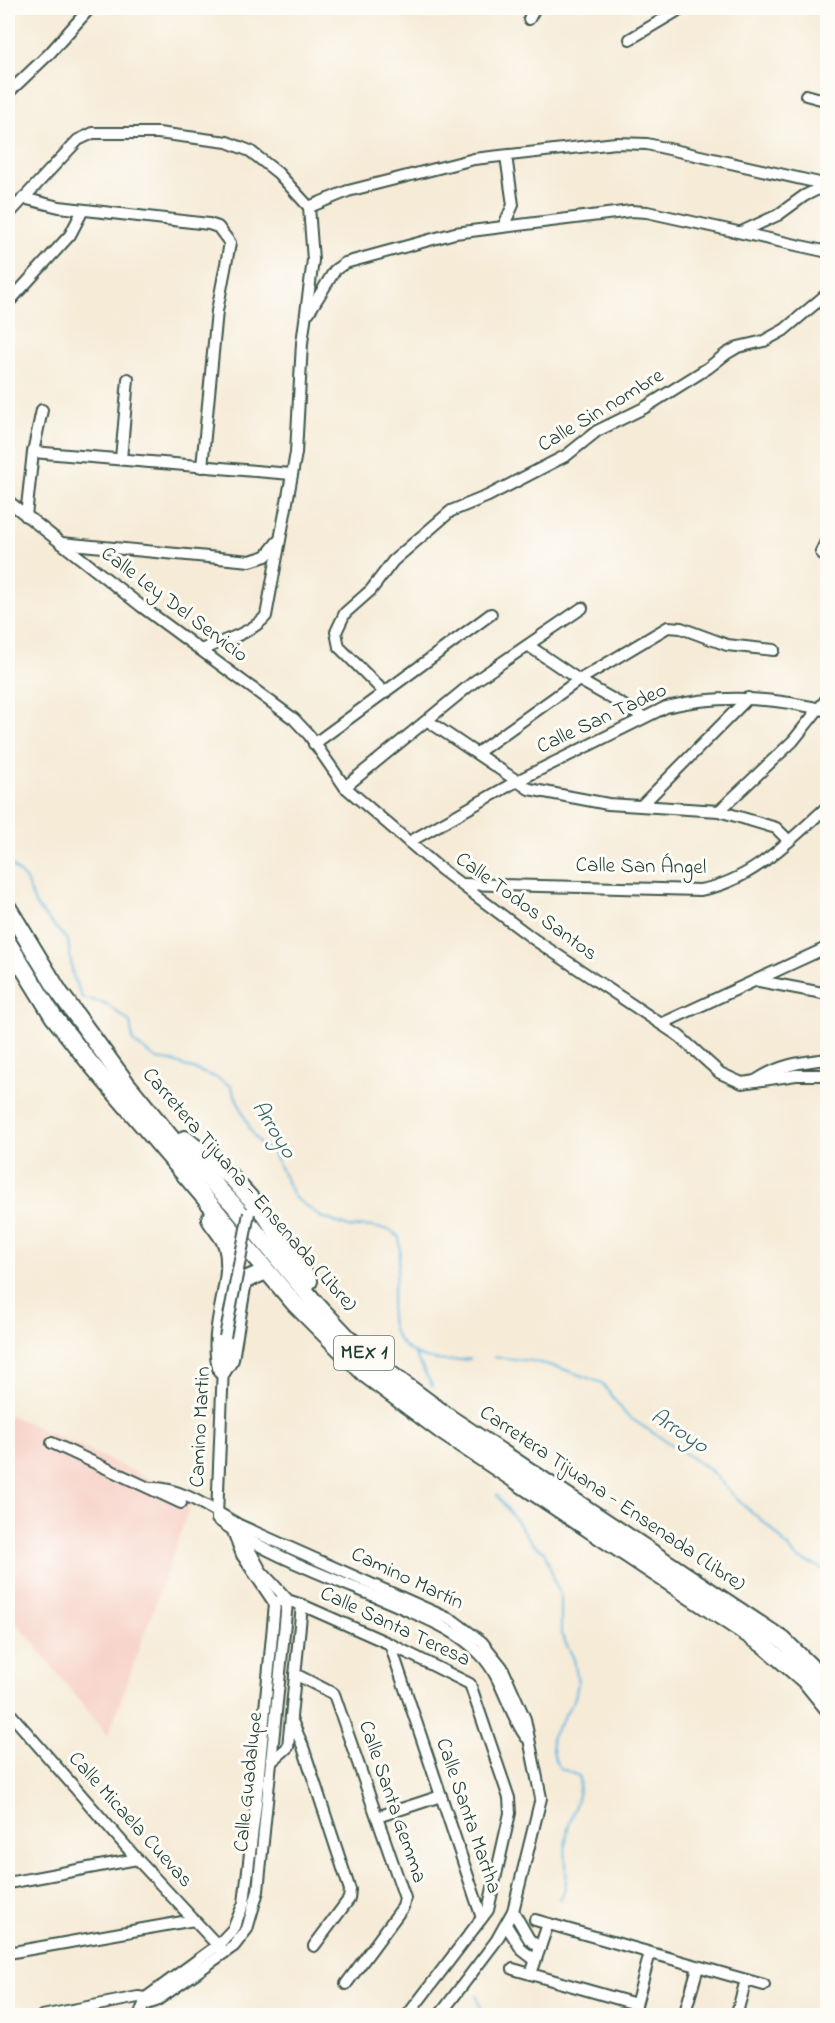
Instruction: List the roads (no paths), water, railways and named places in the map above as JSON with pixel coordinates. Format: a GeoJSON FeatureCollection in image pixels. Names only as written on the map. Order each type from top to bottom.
{"type":"FeatureCollection","features":[{"type":"Feature","properties":{"kind":"highway","name":"Carretera Tijuana - Ensenada (Libre)"},"geometry":{"type":"LineString","coordinates":[[8,908],[59,992],[126,1083],[176,1144],[233,1204],[315,1304],[349,1339],[374,1362],[451,1419],[783,1640],[828,1684]]}},
{"type":"Feature","properties":{"kind":"highway","name":"Carretera Tijuana - Ensenada (Libre)"},"geometry":{"type":"LineString","coordinates":[[8,943],[64,1031],[266,1271],[339,1350],[400,1402],[764,1644],[807,1682],[828,1708]]}},
{"type":"Feature","properties":{"kind":"highway"},"geometry":{"type":"LineString","coordinates":[[126,1083],[153,1102],[193,1148],[232,1178],[251,1207],[266,1216],[303,1274],[341,1320],[349,1339]]}},
{"type":"Feature","properties":{"kind":"highway"},"geometry":{"type":"LineString","coordinates":[[205,1200],[208,1216],[226,1242],[229,1258],[217,1351],[222,1371]]}},
{"type":"Feature","properties":{"kind":"highway"},"geometry":{"type":"LineString","coordinates":[[222,1371],[230,1359],[243,1281],[266,1271]]}},
{"type":"Feature","properties":{"kind":"street"},"geometry":{"type":"LineString","coordinates":[[529,19],[535,8]]}},
{"type":"Feature","properties":{"kind":"street"},"geometry":{"type":"LineString","coordinates":[[630,39],[682,8]]}},
{"type":"Feature","properties":{"kind":"street"},"geometry":{"type":"LineString","coordinates":[[8,93],[50,53],[89,9]]}},
{"type":"Feature","properties":{"kind":"street"},"geometry":{"type":"LineString","coordinates":[[806,95],[828,101]]}},
{"type":"Feature","properties":{"kind":"street"},"geometry":{"type":"LineString","coordinates":[[8,214],[86,134],[158,133],[227,142],[250,151],[279,173],[309,207],[314,245],[298,387],[296,453],[266,616],[261,622],[244,632],[201,650]]}},
{"type":"Feature","properties":{"kind":"street"},"geometry":{"type":"LineString","coordinates":[[309,207],[365,187],[474,159],[616,143],[647,144],[827,185]]}},
{"type":"Feature","properties":{"kind":"street"},"geometry":{"type":"LineString","coordinates":[[504,225],[513,205],[506,156]]}},
{"type":"Feature","properties":{"kind":"street"},"geometry":{"type":"LineString","coordinates":[[741,232],[778,215],[804,196],[827,185]]}},
{"type":"Feature","properties":{"kind":"street"},"geometry":{"type":"LineString","coordinates":[[23,198],[42,204],[83,210],[209,224],[226,234],[230,243],[217,311],[202,467]]}},
{"type":"Feature","properties":{"kind":"street"},"geometry":{"type":"LineString","coordinates":[[8,303],[70,235],[83,210]]}},
{"type":"Feature","properties":{"kind":"street"},"geometry":{"type":"LineString","coordinates":[[306,318],[321,289],[335,270],[345,263],[455,233],[504,225],[631,211],[647,212],[828,252]]}},
{"type":"Feature","properties":{"kind":"street","name":"Calle Sin nombre"},"geometry":{"type":"LineString","coordinates":[[384,693],[339,647],[336,632],[339,621],[371,590],[393,561],[451,511],[498,492],[567,455],[597,431],[645,408],[738,347],[764,341],[784,330],[828,293]]}},
{"type":"Feature","properties":{"kind":"street"},"geometry":{"type":"LineString","coordinates":[[121,459],[128,379]]}},
{"type":"Feature","properties":{"kind":"street"},"geometry":{"type":"LineString","coordinates":[[26,516],[33,452],[42,410]]}},
{"type":"Feature","properties":{"kind":"street"},"geometry":{"type":"LineString","coordinates":[[33,452],[291,474]]}},
{"type":"Feature","properties":{"kind":"street","name":"Calle Ley Del Servicio"},"geometry":{"type":"LineString","coordinates":[[8,501],[294,720],[314,744]]}},
{"type":"Feature","properties":{"kind":"street"},"geometry":{"type":"LineString","coordinates":[[824,556],[828,537]]}},
{"type":"Feature","properties":{"kind":"street"},"geometry":{"type":"LineString","coordinates":[[61,543],[250,561],[266,556],[278,541]]}},
{"type":"Feature","properties":{"kind":"street"},"geometry":{"type":"LineString","coordinates":[[345,787],[475,681],[582,608]]}},
{"type":"Feature","properties":{"kind":"street"},"geometry":{"type":"LineString","coordinates":[[314,744],[491,614]]}},
{"type":"Feature","properties":{"kind":"street"},"geometry":{"type":"LineString","coordinates":[[477,753],[579,680],[668,627],[681,628],[727,645],[774,650]]}},
{"type":"Feature","properties":{"kind":"street"},"geometry":{"type":"LineString","coordinates":[[529,646],[579,680],[644,717]]}},
{"type":"Feature","properties":{"kind":"street"},"geometry":{"type":"LineString","coordinates":[[641,806],[748,698]]}},
{"type":"Feature","properties":{"kind":"street","name":"Calle San Tadeo"},"geometry":{"type":"LineString","coordinates":[[409,842],[517,781],[644,717],[689,702],[748,698],[789,702],[823,710]]}},
{"type":"Feature","properties":{"kind":"street"},"geometry":{"type":"LineString","coordinates":[[719,811],[823,710],[828,698]]}},
{"type":"Feature","properties":{"kind":"street"},"geometry":{"type":"LineString","coordinates":[[428,721],[530,789],[580,799],[719,811],[776,828],[789,841]]}},
{"type":"Feature","properties":{"kind":"street","name":"Calle Todos Santos"},"geometry":{"type":"LineString","coordinates":[[314,744],[345,787],[462,884],[536,940],[679,1036],[720,1074],[733,1081],[752,1083]]}},
{"type":"Feature","properties":{"kind":"street","name":"Calle San Ángel"},"geometry":{"type":"LineString","coordinates":[[462,884],[700,890],[719,887],[752,869],[789,841],[828,806]]}},
{"type":"Feature","properties":{"kind":"street"},"geometry":{"type":"LineString","coordinates":[[661,1024],[759,981],[828,947]]}},
{"type":"Feature","properties":{"kind":"street"},"geometry":{"type":"LineString","coordinates":[[759,981],[828,994]]}},
{"type":"Feature","properties":{"kind":"street"},"geometry":{"type":"LineString","coordinates":[[752,1083],[771,1070],[789,1064],[828,1059]]}},
{"type":"Feature","properties":{"kind":"street"},"geometry":{"type":"LineString","coordinates":[[752,1083],[796,1075],[828,1074]]}},
{"type":"Feature","properties":{"kind":"street","name":"Camino Martin"},"geometry":{"type":"LineString","coordinates":[[217,1515],[225,1337],[251,1207]]}},
{"type":"Feature","properties":{"kind":"street","name":"Camino Martín"},"geometry":{"type":"LineString","coordinates":[[52,1443],[152,1488],[163,1488],[217,1515],[235,1527],[441,1614],[471,1632],[502,1667],[525,1719],[541,1798],[513,1911],[506,1925],[439,2016]]}},
{"type":"Feature","properties":{"kind":"street"},"geometry":{"type":"LineString","coordinates":[[235,1527],[261,1571],[287,1600]]}},
{"type":"Feature","properties":{"kind":"street"},"geometry":{"type":"LineString","coordinates":[[235,1527],[242,1555],[275,1602]]}},
{"type":"Feature","properties":{"kind":"street","name":"Calle Santa Teresa"},"geometry":{"type":"LineString","coordinates":[[275,1602],[287,1600],[302,1605],[390,1644],[470,1684],[510,1804],[493,1896],[482,1918]]}},
{"type":"Feature","properties":{"kind":"street","name":"Calle Guadalupe"},"geometry":{"type":"LineString","coordinates":[[139,2016],[149,2001],[247,1929],[258,1891],[287,1600]]}},
{"type":"Feature","properties":{"kind":"street","name":"Calle Guadalupe"},"geometry":{"type":"LineString","coordinates":[[222,1949],[239,1916],[246,1887],[275,1602]]}},
{"type":"Feature","properties":{"kind":"street"},"geometry":{"type":"LineString","coordinates":[[271,1762],[288,1747],[302,1605]]}},
{"type":"Feature","properties":{"kind":"street","name":"Calle Santa Martha"},"geometry":{"type":"LineString","coordinates":[[390,1644],[482,1918],[407,2016]]}},
{"type":"Feature","properties":{"kind":"street","name":"Calle Santa Gemma"},"geometry":{"type":"LineString","coordinates":[[295,1674],[334,1694],[405,1902],[345,1984]]}},
{"type":"Feature","properties":{"kind":"street","name":"Calle Micaela Cuevas"},"geometry":{"type":"LineString","coordinates":[[8,1711],[137,1859],[222,1949]]}},
{"type":"Feature","properties":{"kind":"street"},"geometry":{"type":"LineString","coordinates":[[291,1721],[302,1744],[350,1890],[349,1899],[314,1946]]}},
{"type":"Feature","properties":{"kind":"street"},"geometry":{"type":"LineString","coordinates":[[377,1817],[441,1796]]}},
{"type":"Feature","properties":{"kind":"street"},"geometry":{"type":"LineString","coordinates":[[8,1883],[137,1859]]}},
{"type":"Feature","properties":{"kind":"street"},"geometry":{"type":"LineString","coordinates":[[246,1887],[258,1891]]}},
{"type":"Feature","properties":{"kind":"street"},"geometry":{"type":"LineString","coordinates":[[513,1911],[529,1939],[540,1947]]}},
{"type":"Feature","properties":{"kind":"street"},"geometry":{"type":"LineString","coordinates":[[8,1953],[194,1920]]}},
{"type":"Feature","properties":{"kind":"street"},"geometry":{"type":"LineString","coordinates":[[535,1920],[764,1985]]}},
{"type":"Feature","properties":{"kind":"street"},"geometry":{"type":"LineString","coordinates":[[531,1974],[548,1924]]}},
{"type":"Feature","properties":{"kind":"street"},"geometry":{"type":"LineString","coordinates":[[506,1925],[522,1950],[535,1960]]}},
{"type":"Feature","properties":{"kind":"street"},"geometry":{"type":"LineString","coordinates":[[633,2016],[650,1953]]}},
{"type":"Feature","properties":{"kind":"street"},"geometry":{"type":"LineString","coordinates":[[684,2016],[698,1966]]}},
{"type":"Feature","properties":{"kind":"street"},"geometry":{"type":"LineString","coordinates":[[513,1969],[636,2004]]}},
{"type":"Feature","properties":{"kind":"street"},"geometry":{"type":"LineString","coordinates":[[736,2016],[746,1980]]}},
{"type":"Feature","properties":{"kind":"street"},"geometry":{"type":"LineString","coordinates":[[42,2016],[149,2001]]}},
{"type":"Feature","properties":{"kind":"waterway","name":"Arroyo"},"geometry":{"type":"LineString","coordinates":[[8,861],[26,880],[36,906],[68,941],[73,976],[82,998],[105,1003],[130,1022],[133,1042],[157,1059],[171,1061],[215,1077],[231,1086],[251,1131],[261,1145],[273,1153],[294,1197],[321,1217],[352,1228],[364,1226],[390,1230],[399,1237],[400,1251],[391,1309],[396,1336],[405,1347],[428,1359],[453,1361],[470,1359]]}},
{"type":"Feature","properties":{"kind":"waterway"},"geometry":{"type":"LineString","coordinates":[[415,1355],[433,1387]]}},
{"type":"Feature","properties":{"kind":"waterway","name":"Arroyo"},"geometry":{"type":"LineString","coordinates":[[494,1357],[532,1361],[602,1383],[627,1416],[709,1469],[742,1504],[771,1528],[798,1559],[828,1573]]}},
{"type":"Feature","properties":{"kind":"waterway"},"geometry":{"type":"LineString","coordinates":[[497,1495],[533,1544],[544,1551],[561,1598],[561,1634],[574,1659],[578,1683],[575,1698],[551,1738],[555,1760],[560,1768],[579,1776],[579,1792],[565,1847],[565,1887],[559,1899]]}},
{"type":"Feature","properties":{"kind":"waterway"},"geometry":{"type":"LineString","coordinates":[[477,1995],[480,2007],[489,2016]]}}]}
